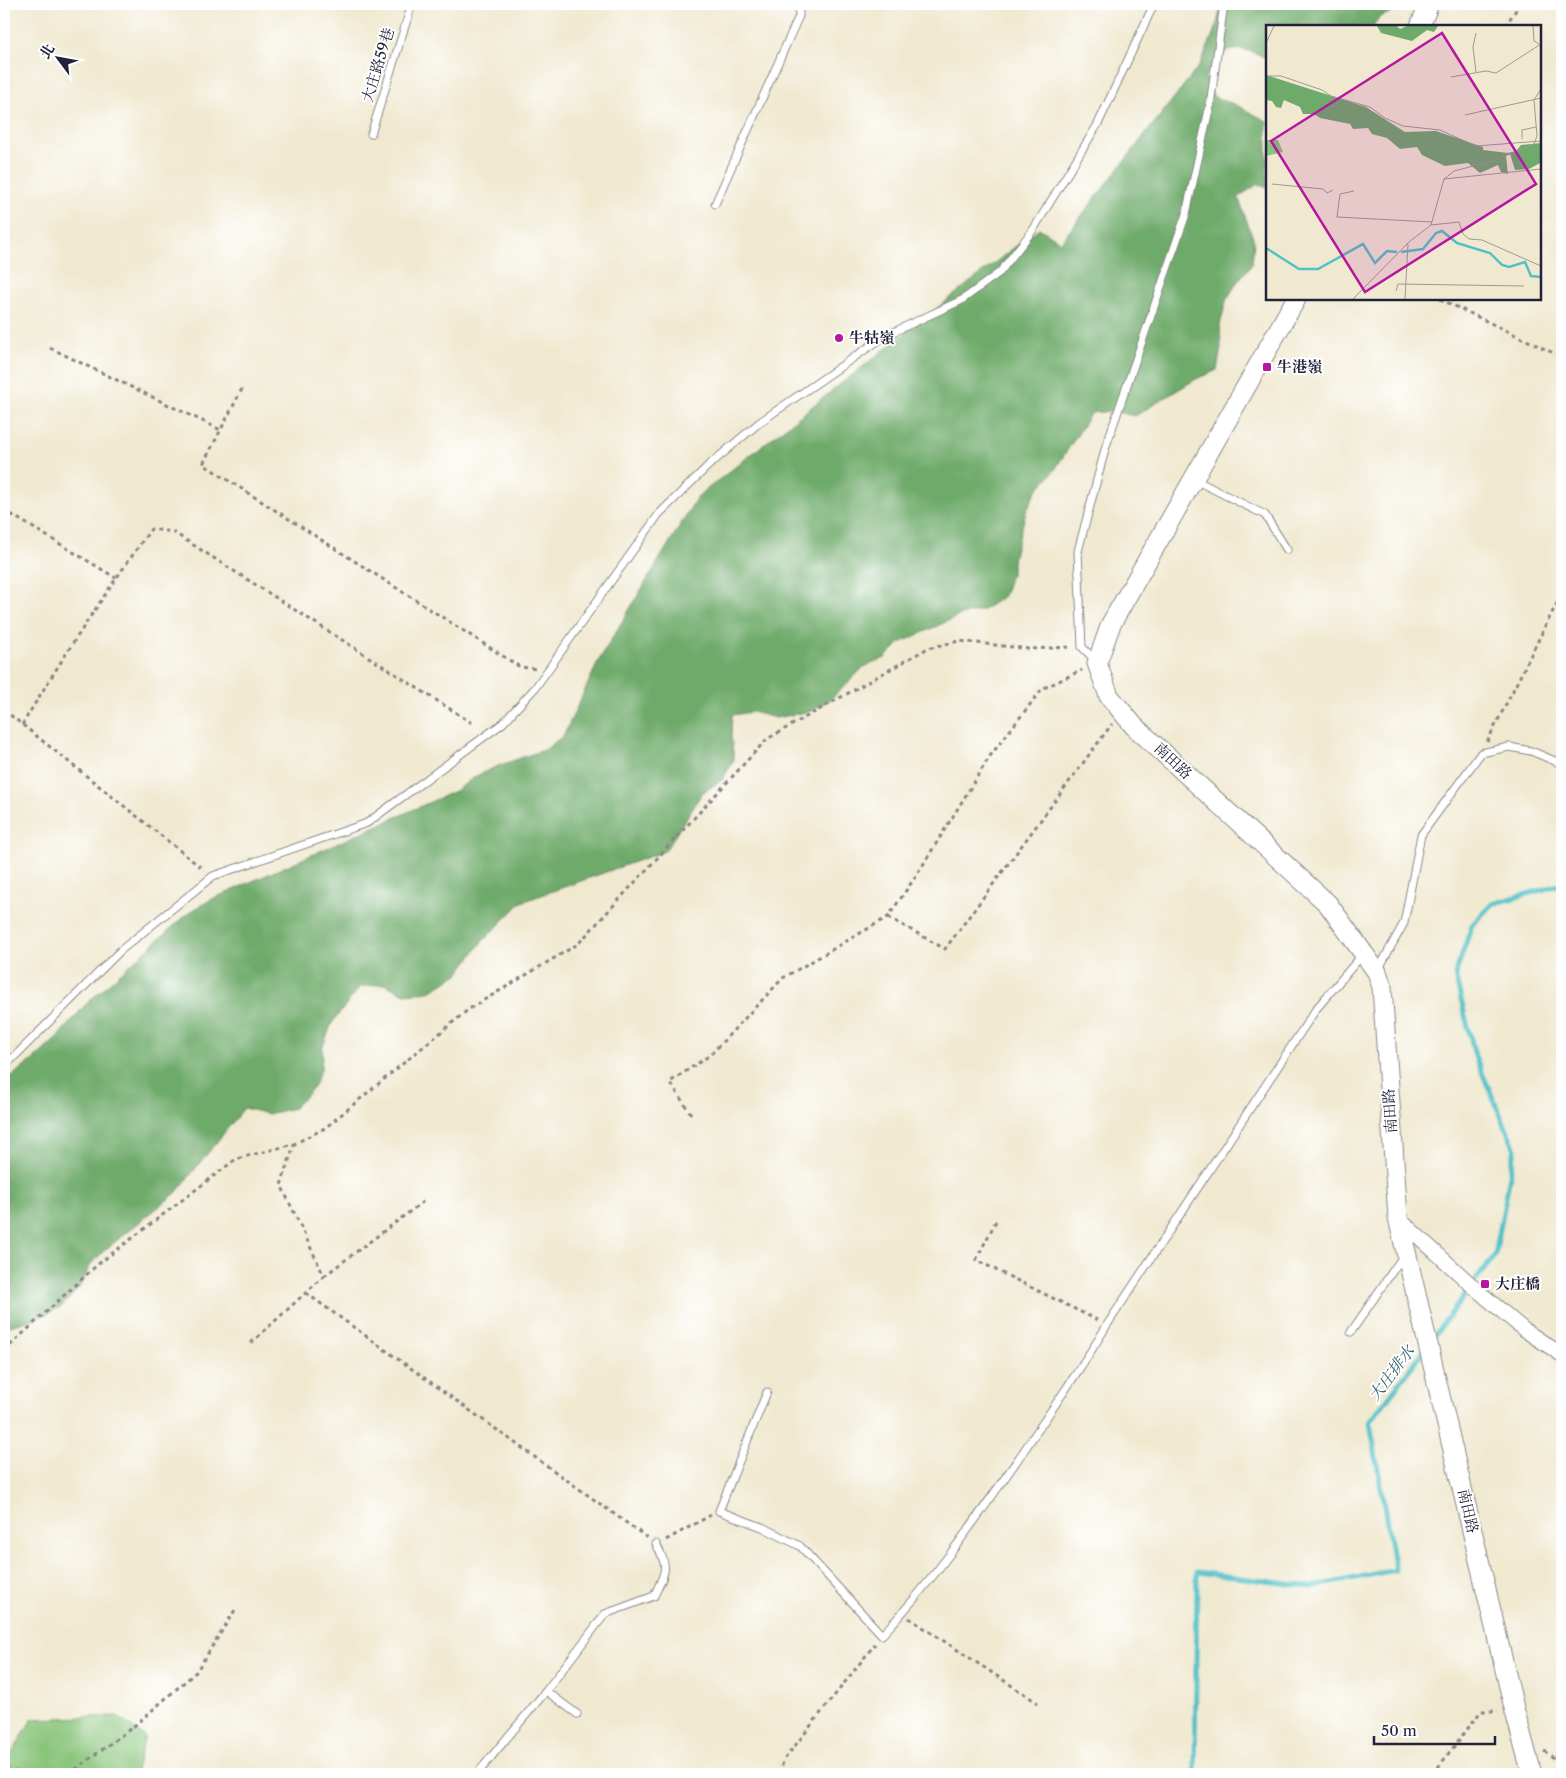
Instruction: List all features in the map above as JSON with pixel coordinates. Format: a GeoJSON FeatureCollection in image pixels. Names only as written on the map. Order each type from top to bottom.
{"type":"FeatureCollection","features":[{"type":"Feature","properties":{"kind":"main road"},"geometry":{"type":"LineString","coordinates":[[1420,25],[1429,4]]}},
{"type":"Feature","properties":{"kind":"main road"},"geometry":{"type":"LineString","coordinates":[[1097,663],[1111,624],[1295,300]]}},
{"type":"Feature","properties":{"kind":"main road","name":"南田路"},"geometry":{"type":"LineString","coordinates":[[1097,663],[1109,696],[1134,726],[1328,904],[1377,972],[1382,987],[1398,1218],[1515,1712],[1532,1774]]}},
{"type":"Feature","properties":{"kind":"street"},"geometry":{"type":"LineString","coordinates":[[1398,1218],[1477,1290],[1523,1328],[1562,1355]]}},
{"type":"Feature","properties":{"kind":"lane","name":"大庄路59巷"},"geometry":{"type":"LineString","coordinates":[[371,134],[412,4]]}},
{"type":"Feature","properties":{"kind":"lane"},"geometry":{"type":"LineString","coordinates":[[715,204],[800,16],[799,4]]}},
{"type":"Feature","properties":{"kind":"lane"},"geometry":{"type":"LineString","coordinates":[[4,1067],[122,950],[213,876],[367,823],[503,723],[535,688],[659,514],[708,466],[760,422],[885,336],[962,300],[1000,272],[1033,230],[1098,124],[1154,4]]}},
{"type":"Feature","properties":{"kind":"lane"},"geometry":{"type":"LineString","coordinates":[[1097,663],[1082,646],[1078,551],[1106,446],[1186,214],[1210,105],[1224,4]]}},
{"type":"Feature","properties":{"kind":"lane"},"geometry":{"type":"LineString","coordinates":[[1194,479],[1265,515],[1287,550]]}},
{"type":"Feature","properties":{"kind":"lane"},"geometry":{"type":"LineString","coordinates":[[1377,972],[1404,923],[1421,835],[1480,753],[1509,747],[1531,751],[1562,764]]}},
{"type":"Feature","properties":{"kind":"lane"},"geometry":{"type":"LineString","coordinates":[[767,1392],[719,1510],[762,1527],[800,1546],[882,1635],[902,1614],[972,1527],[1087,1358],[1316,1009],[1364,954]]}},
{"type":"Feature","properties":{"kind":"lane"},"geometry":{"type":"LineString","coordinates":[[1351,1332],[1406,1252]]}},
{"type":"Feature","properties":{"kind":"lane"},"geometry":{"type":"LineString","coordinates":[[477,1774],[546,1691],[605,1614],[654,1596],[666,1570],[662,1554],[656,1544]]}},
{"type":"Feature","properties":{"kind":"lane"},"geometry":{"type":"LineString","coordinates":[[546,1691],[577,1714]]}},
{"type":"Feature","properties":{"kind":"path"},"geometry":{"type":"LineString","coordinates":[[1506,25],[1520,4]]}},
{"type":"Feature","properties":{"kind":"path"},"geometry":{"type":"LineString","coordinates":[[1442,300],[1562,357]]}},
{"type":"Feature","properties":{"kind":"path"},"geometry":{"type":"LineString","coordinates":[[50,348],[221,430]]}},
{"type":"Feature","properties":{"kind":"path"},"geometry":{"type":"LineString","coordinates":[[242,389],[203,464],[520,667],[547,671]]}},
{"type":"Feature","properties":{"kind":"path"},"geometry":{"type":"LineString","coordinates":[[4,510],[116,578]]}},
{"type":"Feature","properties":{"kind":"path"},"geometry":{"type":"LineString","coordinates":[[22,725],[59,663],[151,529],[173,532],[472,722]]}},
{"type":"Feature","properties":{"kind":"path"},"geometry":{"type":"LineString","coordinates":[[1480,753],[1562,593]]}},
{"type":"Feature","properties":{"kind":"path"},"geometry":{"type":"LineString","coordinates":[[4,1351],[97,1265],[236,1159],[294,1144],[325,1128],[469,1009],[578,944],[767,739],[928,648],[959,641],[1030,649],[1082,646]]}},
{"type":"Feature","properties":{"kind":"path"},"geometry":{"type":"LineString","coordinates":[[691,1114],[670,1082],[710,1055],[783,978],[888,917],[918,873],[990,756],[1042,689],[1097,663]]}},
{"type":"Feature","properties":{"kind":"path"},"geometry":{"type":"LineString","coordinates":[[4,710],[213,876]]}},
{"type":"Feature","properties":{"kind":"path"},"geometry":{"type":"LineString","coordinates":[[888,917],[945,949],[1122,711]]}},
{"type":"Feature","properties":{"kind":"path"},"geometry":{"type":"LineString","coordinates":[[294,1144],[281,1185],[324,1276]]}},
{"type":"Feature","properties":{"kind":"path"},"geometry":{"type":"LineString","coordinates":[[252,1343],[324,1276],[424,1201]]}},
{"type":"Feature","properties":{"kind":"path"},"geometry":{"type":"LineString","coordinates":[[996,1221],[976,1260],[1107,1325]]}},
{"type":"Feature","properties":{"kind":"path"},"geometry":{"type":"LineString","coordinates":[[306,1293],[656,1544],[670,1539],[719,1510]]}},
{"type":"Feature","properties":{"kind":"path"},"geometry":{"type":"LineString","coordinates":[[70,1774],[134,1726],[196,1672],[237,1607]]}},
{"type":"Feature","properties":{"kind":"path"},"geometry":{"type":"LineString","coordinates":[[902,1614],[1038,1703]]}},
{"type":"Feature","properties":{"kind":"path"},"geometry":{"type":"LineString","coordinates":[[780,1774],[783,1761],[882,1635]]}},
{"type":"Feature","properties":{"kind":"path"},"geometry":{"type":"LineString","coordinates":[[1433,1774],[1481,1711],[1515,1712]]}},
{"type":"Feature","properties":{"kind":"green space"},"geometry":{"type":"Polygon","coordinates":[[[1222,4],[1406,4],[1402,9],[1379,17],[1375,25],[1266,25],[1266,59],[1248,51],[1228,51],[1216,59],[1205,76],[1214,97],[1236,105],[1266,120],[1266,188],[1258,184],[1238,197],[1254,241],[1252,264],[1238,281],[1226,301],[1220,325],[1221,348],[1217,370],[1196,379],[1135,416],[1113,411],[1091,413],[1054,471],[1036,491],[1026,512],[1004,596],[983,610],[961,615],[900,643],[885,658],[864,667],[831,699],[811,711],[776,718],[752,712],[732,715],[731,736],[734,760],[722,780],[702,793],[665,851],[522,902],[482,942],[458,974],[428,992],[405,994],[384,984],[360,987],[332,1023],[323,1046],[321,1069],[313,1088],[294,1108],[268,1114],[244,1108],[176,1193],[106,1249],[91,1264],[79,1288],[62,1306],[43,1316],[4,1328],[4,1082],[53,1042],[87,1003],[190,912],[210,900],[455,791],[476,776],[546,749],[564,735],[599,660],[697,497],[1039,228],[1061,242],[1199,66],[1218,20],[1222,4]]]}},
{"type":"Feature","properties":{"kind":"green space"},"geometry":{"type":"Polygon","coordinates":[[[117,1716],[145,1737],[135,1774],[4,1774],[4,1767],[32,1719],[117,1716]]]}},
{"type":"Feature","properties":{"kind":"waterway","name":"大庄排水"},"geometry":{"type":"LineString","coordinates":[[1431,1340],[1495,1255],[1515,1149],[1475,1056],[1455,975],[1472,925],[1492,904],[1562,884]]}},
{"type":"Feature","properties":{"kind":"waterway","name":"大庄排水"},"geometry":{"type":"LineString","coordinates":[[1195,1774],[1197,1572],[1311,1587],[1395,1570],[1370,1422],[1425,1349]]}},
{"type":"Feature","properties":{"kind":"place","name":"牛牯嶺"},"geometry":{"type":"Point","coordinates":[839,338]}},
{"type":"Feature","properties":{"kind":"place","name":"牛港嶺"},"geometry":{"type":"Point","coordinates":[1267,367]}},
{"type":"Feature","properties":{"kind":"place","name":"大庄橋"},"geometry":{"type":"Point","coordinates":[1485,1284]}}]}
